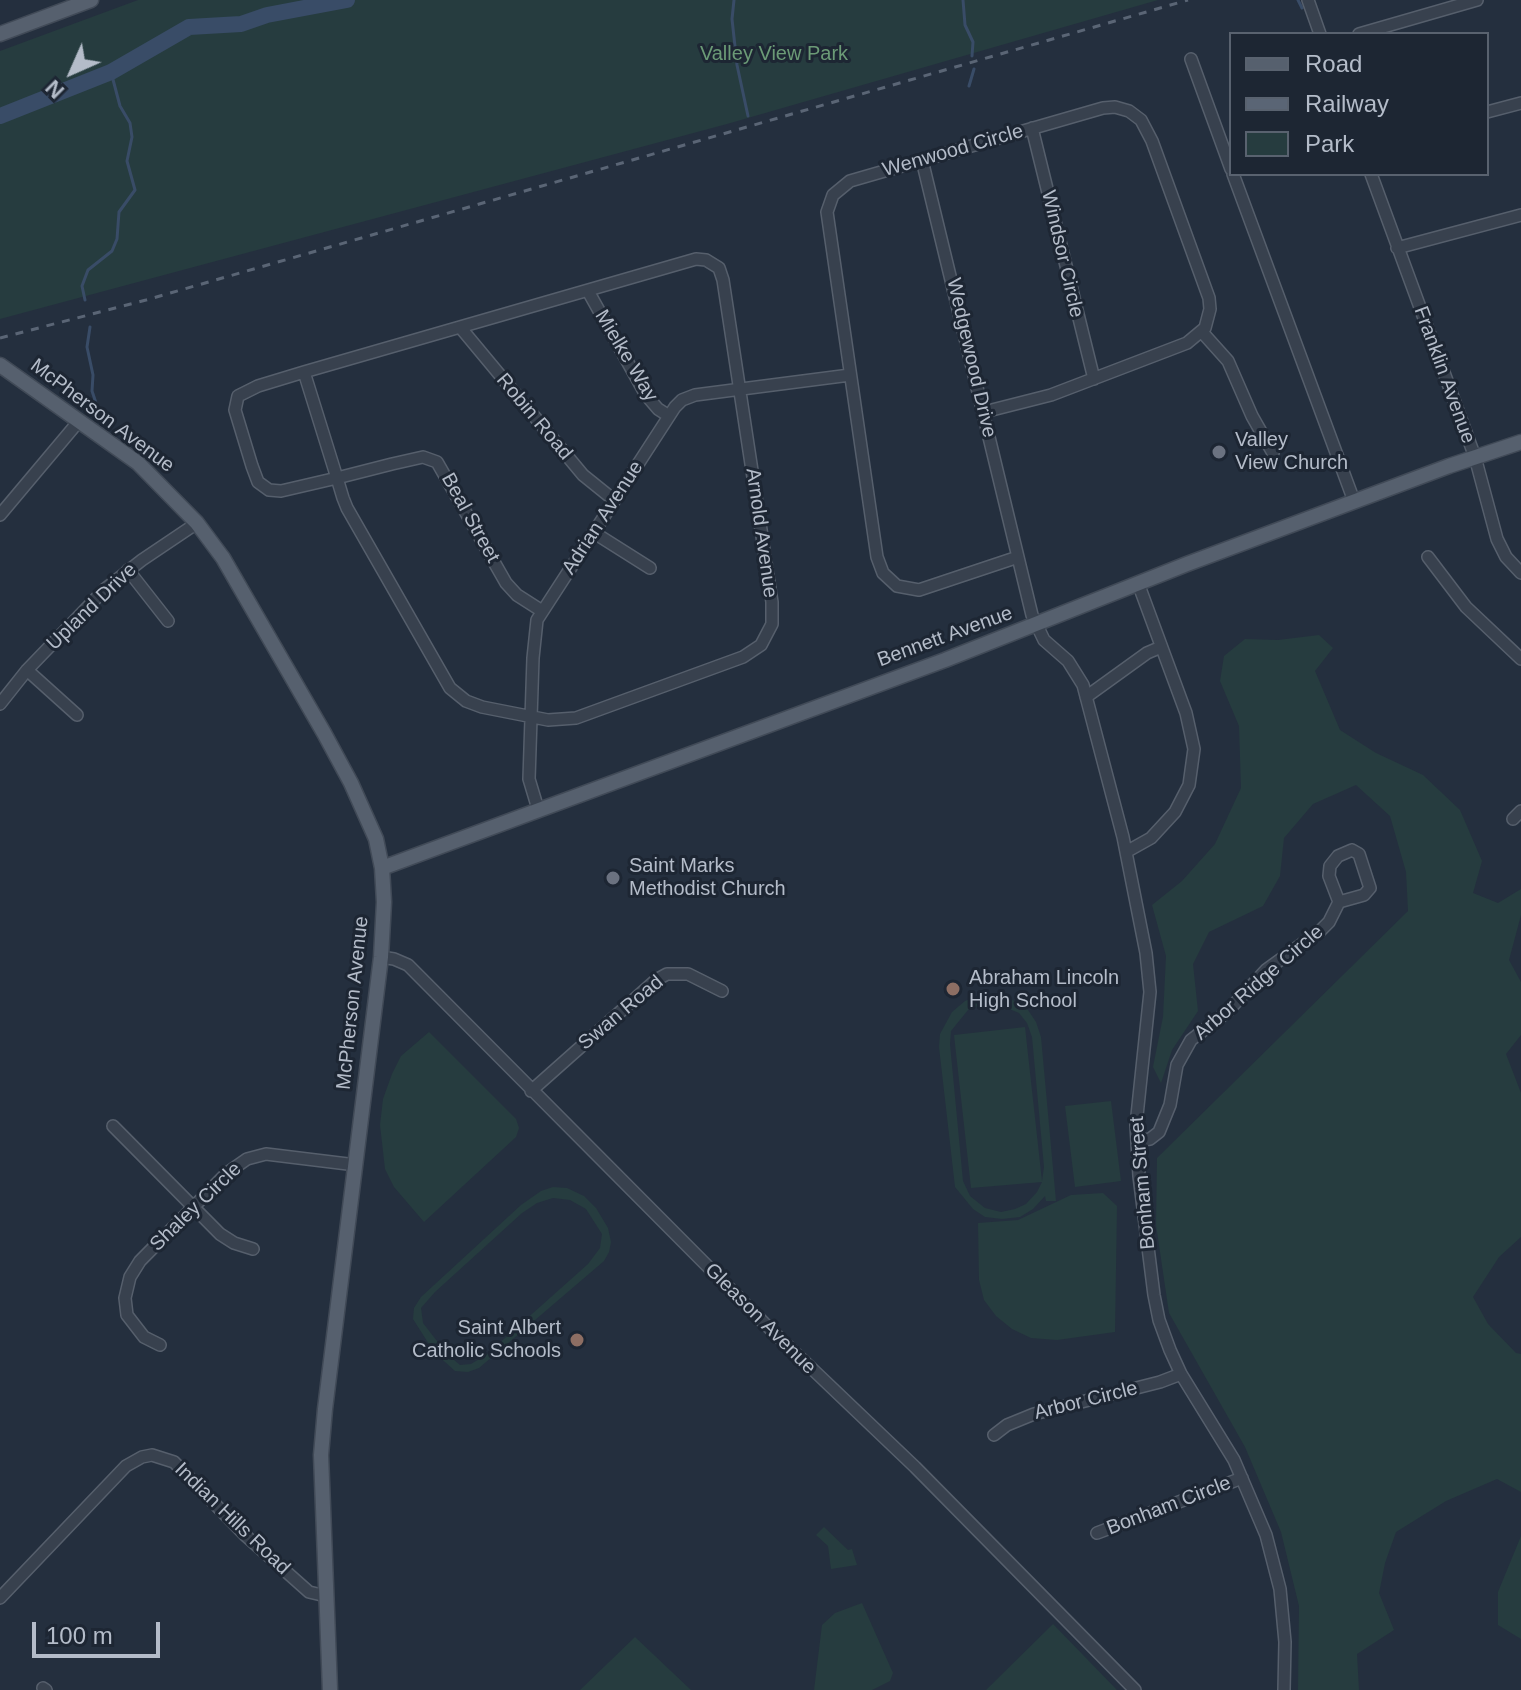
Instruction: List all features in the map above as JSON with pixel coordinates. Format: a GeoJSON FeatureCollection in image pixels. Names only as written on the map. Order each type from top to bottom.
{"type":"FeatureCollection","features":[{"type":"Feature","properties":{"kind":"main road"},"geometry":{"type":"LineString","coordinates":[[0,34],[91,0]]}},
{"type":"Feature","properties":{"kind":"main road","name":"McPherson Avenue"},"geometry":{"type":"LineString","coordinates":[[0,365],[155,478],[197,523],[223,558],[345,771],[370,823],[382,868],[381,957],[321,1455],[330,1690]]}},
{"type":"Feature","properties":{"kind":"main road","name":"Bennett Avenue"},"geometry":{"type":"LineString","coordinates":[[382,868],[1036,624],[1354,501],[1521,442]]}},
{"type":"Feature","properties":{"kind":"street"},"geometry":{"type":"LineString","coordinates":[[1308,0],[1319,32]]}},
{"type":"Feature","properties":{"kind":"street"},"geometry":{"type":"LineString","coordinates":[[1366,32],[1477,0]]}},
{"type":"Feature","properties":{"kind":"street"},"geometry":{"type":"LineString","coordinates":[[1191,59],[1229,163]]}},
{"type":"Feature","properties":{"kind":"street"},"geometry":{"type":"LineString","coordinates":[[1489,111],[1521,103]]}},
{"type":"Feature","properties":{"kind":"street","name":"Wenwood Circle"},"geometry":{"type":"LineString","coordinates":[[1018,557],[919,590],[907,589],[883,573],[877,557],[827,221],[830,201],[839,188],[850,181],[1103,108],[1129,111],[1141,120],[1152,141],[1209,298],[1208,320],[1202,332]]}},
{"type":"Feature","properties":{"kind":"street","name":"Windsor Circle"},"geometry":{"type":"LineString","coordinates":[[1032,128],[1094,379]]}},
{"type":"Feature","properties":{"kind":"street","name":"Wedgewood Drive"},"geometry":{"type":"LineString","coordinates":[[922,160],[1036,624]]}},
{"type":"Feature","properties":{"kind":"street"},"geometry":{"type":"LineString","coordinates":[[1234,176],[1354,501]]}},
{"type":"Feature","properties":{"kind":"street","name":"Franklin Avenue"},"geometry":{"type":"LineString","coordinates":[[1372,176],[1475,457],[1497,539],[1506,557],[1521,573]]}},
{"type":"Feature","properties":{"kind":"street"},"geometry":{"type":"LineString","coordinates":[[1397,248],[1521,215]]}},
{"type":"Feature","properties":{"kind":"street","name":"Arnold Avenue"},"geometry":{"type":"LineString","coordinates":[[696,259],[719,268],[772,602],[772,624],[754,651],[589,713],[560,720],[473,705],[450,688],[355,524],[337,478],[304,372],[460,327],[696,259]]}},
{"type":"Feature","properties":{"kind":"street","name":"Mielke Way"},"geometry":{"type":"LineString","coordinates":[[588,291],[646,395],[669,416]]}},
{"type":"Feature","properties":{"kind":"street","name":"Robin Road"},"geometry":{"type":"LineString","coordinates":[[460,327],[583,475],[614,500]]}},
{"type":"Feature","properties":{"kind":"street"},"geometry":{"type":"LineString","coordinates":[[984,412],[1051,395],[1187,343],[1202,332],[1228,361],[1252,416],[1273,453]]}},
{"type":"Feature","properties":{"kind":"street","name":"Beal Street"},"geometry":{"type":"LineString","coordinates":[[304,372],[246,390],[238,396],[235,410],[240,429],[262,487],[281,491],[423,457],[437,462],[506,583],[517,595],[542,611]]}},
{"type":"Feature","properties":{"kind":"street","name":"Adrian Avenue"},"geometry":{"type":"LineString","coordinates":[[538,809],[529,779],[535,633],[542,611],[669,416],[682,400],[690,396],[850,375]]}},
{"type":"Feature","properties":{"kind":"street"},"geometry":{"type":"LineString","coordinates":[[0,515],[4,502],[79,421]]}},
{"type":"Feature","properties":{"kind":"street","name":"Upland Drive"},"geometry":{"type":"LineString","coordinates":[[0,704],[27,670],[105,589],[197,523]]}},
{"type":"Feature","properties":{"kind":"street"},"geometry":{"type":"LineString","coordinates":[[593,532],[650,568]]}},
{"type":"Feature","properties":{"kind":"street"},"geometry":{"type":"LineString","coordinates":[[1428,557],[1466,607],[1521,659]]}},
{"type":"Feature","properties":{"kind":"street"},"geometry":{"type":"LineString","coordinates":[[128,570],[168,621]]}},
{"type":"Feature","properties":{"kind":"street"},"geometry":{"type":"LineString","coordinates":[[1126,852],[1151,838],[1175,812],[1189,785],[1193,764],[1193,736],[1138,583]]}},
{"type":"Feature","properties":{"kind":"street","name":"Bonham Street"},"geometry":{"type":"LineString","coordinates":[[1036,624],[1048,645],[1077,672],[1086,697],[1126,852],[1146,953],[1150,992],[1137,1103],[1137,1141],[1154,1295],[1163,1332],[1181,1374],[1242,1478],[1266,1535],[1278,1574],[1285,1642],[1284,1690]]}},
{"type":"Feature","properties":{"kind":"street"},"geometry":{"type":"LineString","coordinates":[[1086,697],[1147,653],[1161,647]]}},
{"type":"Feature","properties":{"kind":"street"},"geometry":{"type":"LineString","coordinates":[[27,670],[77,715]]}},
{"type":"Feature","properties":{"kind":"street"},"geometry":{"type":"LineString","coordinates":[[1352,850],[1359,854],[1370,888],[1364,895],[1339,902],[1329,876],[1330,866],[1338,856],[1352,850]]}},
{"type":"Feature","properties":{"kind":"street","name":"Arbor Ridge Circle"},"geometry":{"type":"LineString","coordinates":[[1137,1141],[1150,1139],[1159,1132],[1170,1105],[1177,1065],[1191,1040],[1227,1012],[1266,970],[1320,931],[1329,922],[1339,902]]}},
{"type":"Feature","properties":{"kind":"street","name":"Gleason Avenue"},"geometry":{"type":"LineString","coordinates":[[381,957],[408,965],[836,1394],[915,1467],[1135,1690]]}},
{"type":"Feature","properties":{"kind":"street","name":"Swan Road"},"geometry":{"type":"LineString","coordinates":[[531,1091],[656,980],[667,974],[688,974],[722,991]]}},
{"type":"Feature","properties":{"kind":"street"},"geometry":{"type":"LineString","coordinates":[[113,1126],[227,1239],[253,1249]]}},
{"type":"Feature","properties":{"kind":"street","name":"Shaley Circle"},"geometry":{"type":"LineString","coordinates":[[160,1345],[144,1337],[127,1315],[125,1298],[128,1284],[140,1261],[233,1167],[256,1155],[277,1154],[356,1165]]}},
{"type":"Feature","properties":{"kind":"street","name":"Arbor Circle"},"geometry":{"type":"LineString","coordinates":[[994,1435],[1007,1425],[1034,1414],[1181,1374]]}},
{"type":"Feature","properties":{"kind":"street","name":"Indian Hills Road"},"geometry":{"type":"LineString","coordinates":[[0,1598],[126,1466],[152,1455],[174,1462],[246,1536],[309,1592],[326,1596]]}},
{"type":"Feature","properties":{"kind":"street","name":"Bonham Circle"},"geometry":{"type":"LineString","coordinates":[[1097,1533],[1242,1478]]}},
{"type":"Feature","properties":{"kind":"green space","name":"Valley View Park"},"geometry":{"type":"Polygon","coordinates":[[[138,0],[1158,0],[727,124],[0,319],[0,51],[138,0]]]}},
{"type":"Feature","properties":{"kind":"green space"},"geometry":{"type":"Polygon","coordinates":[[[1319,635],[1333,648],[1315,671],[1340,730],[1376,753],[1423,775],[1460,810],[1482,861],[1473,893],[1498,903],[1521,889],[1521,915],[1509,960],[1521,982],[1521,1035],[1506,1054],[1521,1093],[1521,1237],[1499,1257],[1473,1297],[1488,1324],[1516,1353],[1521,1354],[1521,1492],[1497,1479],[1446,1501],[1396,1532],[1379,1593],[1394,1630],[1357,1654],[1359,1690],[1298,1690],[1299,1606],[1281,1532],[1245,1447],[1169,1313],[1156,1225],[1157,1158],[1408,911],[1406,872],[1390,816],[1356,785],[1313,804],[1284,838],[1280,876],[1263,906],[1209,932],[1193,964],[1198,1011],[1172,1050],[1161,1083],[1153,1067],[1163,1017],[1166,956],[1152,905],[1182,881],[1215,844],[1241,788],[1239,726],[1220,681],[1224,656],[1245,639],[1278,640],[1319,635]]]}},
{"type":"Feature","properties":{"kind":"green space"},"geometry":{"type":"Polygon","coordinates":[[[981,994],[999,995],[1015,1001],[1028,1010],[1041,1037],[1056,1201],[1046,1201],[1045,1196],[1020,1217],[985,1217],[973,1209],[955,1187],[939,1047],[940,1034],[952,1012],[965,1001],[981,994]],[[995,1003],[983,1004],[968,1010],[951,1031],[963,1181],[970,1196],[985,1208],[1001,1212],[1026,1204],[1042,1182],[971,1188],[954,1035],[1025,1027],[1042,1181],[1044,1167],[1032,1037],[1019,1013],[995,1003]]]}},
{"type":"Feature","properties":{"kind":"green space"},"geometry":{"type":"Polygon","coordinates":[[[429,1032],[516,1119],[519,1128],[516,1137],[424,1222],[394,1187],[385,1169],[380,1125],[383,1099],[401,1056],[429,1032]]]}},
{"type":"Feature","properties":{"kind":"green space"},"geometry":{"type":"Polygon","coordinates":[[[1111,1101],[1121,1181],[1075,1187],[1065,1106],[1111,1101]]]}},
{"type":"Feature","properties":{"kind":"green space"},"geometry":{"type":"Polygon","coordinates":[[[553,1187],[567,1188],[584,1196],[608,1228],[611,1242],[609,1252],[604,1261],[479,1368],[468,1372],[455,1371],[434,1352],[413,1319],[414,1308],[421,1297],[521,1205],[553,1187]],[[553,1198],[537,1203],[522,1213],[421,1308],[423,1323],[447,1354],[460,1365],[471,1364],[486,1355],[588,1264],[600,1248],[602,1234],[586,1209],[570,1200],[553,1198]]]}},
{"type":"Feature","properties":{"kind":"green space"},"geometry":{"type":"Polygon","coordinates":[[[1103,1193],[1117,1206],[1115,1332],[1057,1340],[1031,1338],[1012,1329],[996,1316],[984,1300],[979,1280],[978,1223],[1018,1220],[1071,1195],[1103,1193]]]}},
{"type":"Feature","properties":{"kind":"green space"},"geometry":{"type":"Polygon","coordinates":[[[824,1527],[848,1550],[852,1549],[857,1565],[831,1569],[828,1546],[816,1535],[824,1527]]]}},
{"type":"Feature","properties":{"kind":"green space"},"geometry":{"type":"Polygon","coordinates":[[[1521,1536],[1521,1639],[1498,1625],[1498,1592],[1521,1536]]]}},
{"type":"Feature","properties":{"kind":"green space"},"geometry":{"type":"Polygon","coordinates":[[[862,1603],[893,1673],[890,1681],[872,1690],[814,1690],[822,1625],[835,1613],[862,1603]]]}},
{"type":"Feature","properties":{"kind":"green space"},"geometry":{"type":"Polygon","coordinates":[[[1053,1624],[1117,1690],[986,1690],[1053,1624]]]}},
{"type":"Feature","properties":{"kind":"green space"},"geometry":{"type":"Polygon","coordinates":[[[635,1637],[691,1690],[580,1690],[635,1637]]]}},
{"type":"Feature","properties":{"kind":"waterway"},"geometry":{"type":"LineString","coordinates":[[0,116],[111,72],[189,27],[241,24],[267,15],[347,0]]}},
{"type":"Feature","properties":{"kind":"waterway"},"geometry":{"type":"LineString","coordinates":[[734,0],[732,19],[737,65],[748,116]]}},
{"type":"Feature","properties":{"kind":"waterway"},"geometry":{"type":"LineString","coordinates":[[963,0],[965,25],[973,42],[972,56]]}},
{"type":"Feature","properties":{"kind":"waterway"},"geometry":{"type":"LineString","coordinates":[[1298,0],[1302,8]]}},
{"type":"Feature","properties":{"kind":"waterway"},"geometry":{"type":"LineString","coordinates":[[969,86],[974,69]]}},
{"type":"Feature","properties":{"kind":"waterway"},"geometry":{"type":"LineString","coordinates":[[85,300],[82,286],[88,270],[112,251],[117,239],[119,212],[135,190],[127,161],[132,137],[130,123],[120,106],[111,72]]}},
{"type":"Feature","properties":{"kind":"waterway"},"geometry":{"type":"LineString","coordinates":[[90,327],[87,347],[93,375],[92,391],[97,406]]}},
{"type":"Feature","properties":{"kind":"railway"},"geometry":{"type":"LineString","coordinates":[[0,338],[146,300],[1188,0]]}},
{"type":"Feature","properties":{"kind":"place","name":"Valley View Church"},"geometry":{"type":"Point","coordinates":[1219,452]}},
{"type":"Feature","properties":{"kind":"place","name":"Saint Marks Methodist Church"},"geometry":{"type":"Point","coordinates":[613,878]}},
{"type":"Feature","properties":{"kind":"place","name":"Abraham Lincoln High School"},"geometry":{"type":"Point","coordinates":[953,989]}},
{"type":"Feature","properties":{"kind":"place","name":"Saint Albert Catholic Schools"},"geometry":{"type":"Point","coordinates":[577,1340]}}]}
